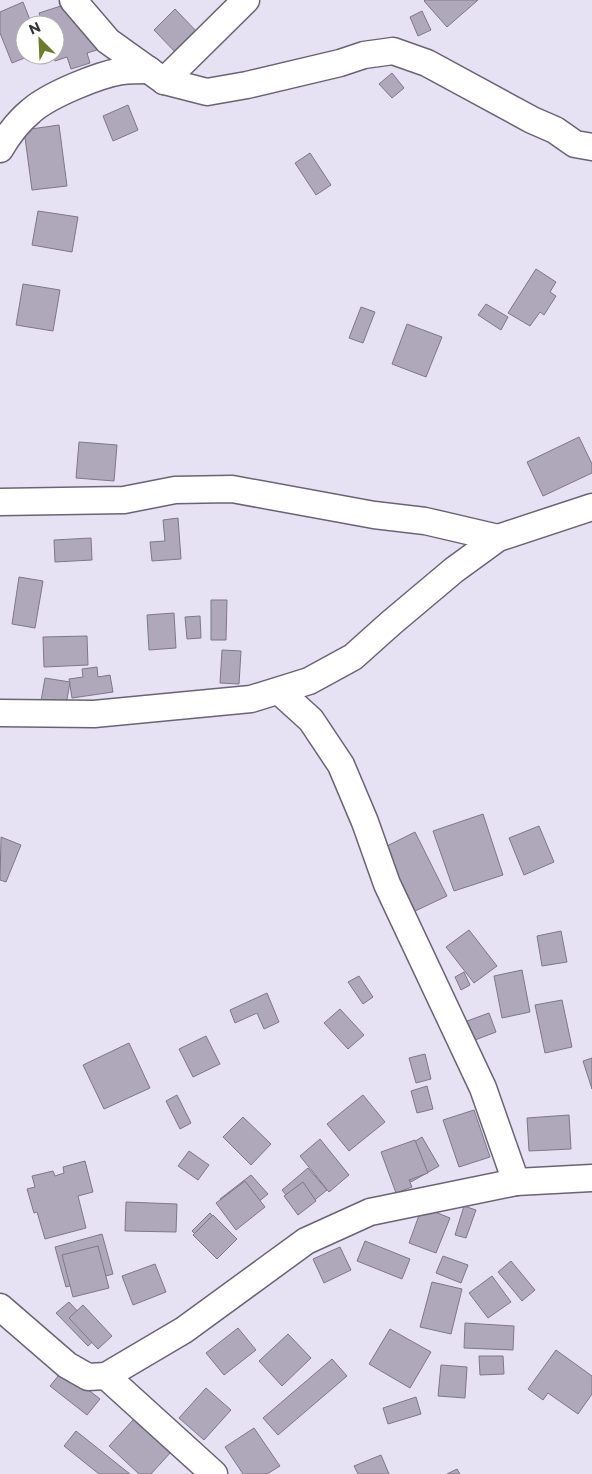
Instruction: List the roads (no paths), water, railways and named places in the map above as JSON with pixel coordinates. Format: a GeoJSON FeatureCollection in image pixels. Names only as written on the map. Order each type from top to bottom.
{"type":"FeatureCollection","features":[{"type":"Feature","properties":{"kind":"street"},"geometry":{"type":"LineString","coordinates":[[73,0],[108,41],[156,76]]}},
{"type":"Feature","properties":{"kind":"street"},"geometry":{"type":"LineString","coordinates":[[156,76],[246,0]]}},
{"type":"Feature","properties":{"kind":"street"},"geometry":{"type":"LineString","coordinates":[[0,149],[20,122],[32,110],[48,99],[93,79],[123,71],[156,76],[207,92],[247,85],[340,63],[364,55],[393,51],[427,63],[532,120],[555,130],[575,144],[592,147]]}},
{"type":"Feature","properties":{"kind":"street"},"geometry":{"type":"LineString","coordinates":[[0,502],[124,500],[175,490],[232,489],[374,515],[425,521],[498,538]]}},
{"type":"Feature","properties":{"kind":"street"},"geometry":{"type":"LineString","coordinates":[[0,713],[94,714],[251,700],[310,681],[353,657],[454,570],[498,538],[592,507]]}},
{"type":"Feature","properties":{"kind":"street"},"geometry":{"type":"LineString","coordinates":[[279,690],[311,720],[341,765],[365,822],[387,884],[483,1088],[516,1182]]}},
{"type":"Feature","properties":{"kind":"street"},"geometry":{"type":"LineString","coordinates":[[0,1307],[67,1365],[88,1378],[106,1376],[184,1330],[306,1241],[370,1212],[516,1182],[592,1178]]}},
{"type":"Feature","properties":{"kind":"street"},"geometry":{"type":"LineString","coordinates":[[106,1376],[214,1474]]}}]}
